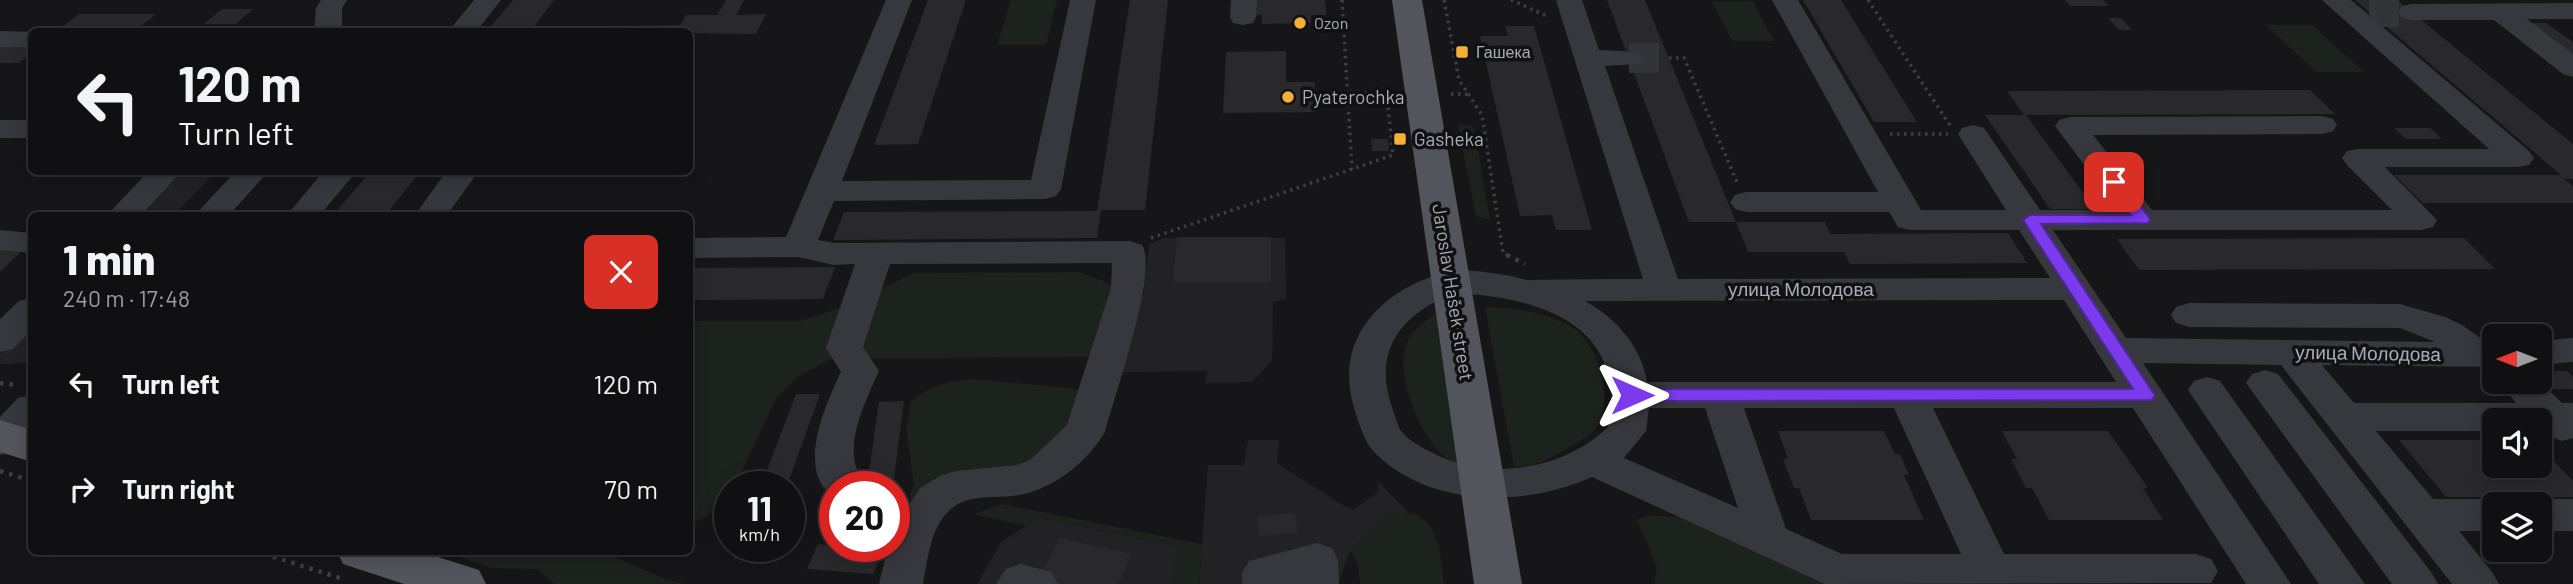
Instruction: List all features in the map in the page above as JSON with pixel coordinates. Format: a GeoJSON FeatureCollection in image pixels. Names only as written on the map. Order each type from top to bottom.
{"type":"FeatureCollection","features":[{"type":"Feature","properties":{"kind":"main road","name":"Jaroslav Hašek street"},"geometry":{"type":"LineString","coordinates":[[1407,0],[1498,584]]}},
{"type":"Feature","properties":{"kind":"main road"},"geometry":{"type":"LineString","coordinates":[[352,566],[462,584]]}},
{"type":"Feature","properties":{"kind":"street"},"geometry":{"type":"LineString","coordinates":[[324,28],[329,8],[334,0]]}},
{"type":"Feature","properties":{"kind":"street"},"geometry":{"type":"LineString","coordinates":[[464,28],[488,0]]}},
{"type":"Feature","properties":{"kind":"street"},"geometry":{"type":"LineString","coordinates":[[798,247],[899,0]]}},
{"type":"Feature","properties":{"kind":"street"},"geometry":{"type":"LineString","coordinates":[[822,191],[1045,189],[1083,0]]}},
{"type":"Feature","properties":{"kind":"street"},"geometry":{"type":"LineString","coordinates":[[1569,0],[1664,289]]}},
{"type":"Feature","properties":{"kind":"street"},"geometry":{"type":"LineString","coordinates":[[1785,0],[1910,220],[2421,220],[2358,158],[2518,158],[2351,8]]}},
{"type":"Feature","properties":{"kind":"street"},"geometry":{"type":"LineString","coordinates":[[2545,11],[2573,32]]}},
{"type":"Feature","properties":{"kind":"street"},"geometry":{"type":"LineString","coordinates":[[2412,12],[2573,11]]}},
{"type":"Feature","properties":{"kind":"street"},"geometry":{"type":"LineString","coordinates":[[2501,12],[2573,68]]}},
{"type":"Feature","properties":{"kind":"street"},"geometry":{"type":"LineString","coordinates":[[0,38],[28,39]]}},
{"type":"Feature","properties":{"kind":"street"},"geometry":{"type":"LineString","coordinates":[[1588,58],[1629,58]]}},
{"type":"Feature","properties":{"kind":"street"},"geometry":{"type":"LineString","coordinates":[[2143,220],[2070,126],[2322,125]]}},
{"type":"Feature","properties":{"kind":"street"},"geometry":{"type":"LineString","coordinates":[[0,129],[28,129]]}},
{"type":"Feature","properties":{"kind":"street"},"geometry":{"type":"LineString","coordinates":[[1973,134],[2269,584]]}},
{"type":"Feature","properties":{"kind":"street"},"geometry":{"type":"LineString","coordinates":[[126,212],[162,175]]}},
{"type":"Feature","properties":{"kind":"street"},"geometry":{"type":"LineString","coordinates":[[214,212],[249,175]]}},
{"type":"Feature","properties":{"kind":"street"},"geometry":{"type":"LineString","coordinates":[[306,212],[337,175]]}},
{"type":"Feature","properties":{"kind":"street"},"geometry":{"type":"LineString","coordinates":[[432,212],[460,175]]}},
{"type":"Feature","properties":{"kind":"street"},"geometry":{"type":"LineString","coordinates":[[1746,202],[1899,202]]}},
{"type":"Feature","properties":{"kind":"street"},"geometry":{"type":"LineString","coordinates":[[0,240],[28,243]]}},
{"type":"Feature","properties":{"kind":"street"},"geometry":{"type":"LineString","coordinates":[[693,248],[798,247],[834,254],[1130,252],[1128,288],[1085,432],[1044,471],[1020,480],[956,486],[934,499],[910,522]]}},
{"type":"Feature","properties":{"kind":"street"},"geometry":{"type":"LineString","coordinates":[[836,471],[836,446],[845,402],[860,371],[844,348],[876,254]]}},
{"type":"Feature","properties":{"kind":"street"},"geometry":{"type":"LineString","coordinates":[[1533,278],[1563,305],[1594,323],[1625,360],[1632,395],[1627,431],[1593,461],[1541,481],[1482,483],[1432,472],[1388,443],[1366,396],[1368,349],[1390,315],[1411,298],[1433,287],[1452,282],[1508,285],[1533,278]]}},
{"type":"Feature","properties":{"kind":"street","name":"улица Молодова"},"geometry":{"type":"LineString","coordinates":[[1533,278],[1664,289],[2075,289]]}},
{"type":"Feature","properties":{"kind":"street"},"geometry":{"type":"LineString","coordinates":[[0,340],[28,313]]}},
{"type":"Feature","properties":{"kind":"street"},"geometry":{"type":"LineString","coordinates":[[2189,315],[2400,316],[2432,325],[2482,352]]}},
{"type":"Feature","properties":{"kind":"street","name":"улица Молодова"},"geometry":{"type":"LineString","coordinates":[[2116,349],[2482,360]]}},
{"type":"Feature","properties":{"kind":"street"},"geometry":{"type":"LineString","coordinates":[[2552,352],[2573,350]]}},
{"type":"Feature","properties":{"kind":"street"},"geometry":{"type":"LineString","coordinates":[[2292,353],[2477,584]]}},
{"type":"Feature","properties":{"kind":"street"},"geometry":{"type":"LineString","coordinates":[[2265,383],[2416,584]]}},
{"type":"Feature","properties":{"kind":"street"},"geometry":{"type":"LineString","coordinates":[[2207,390],[2343,584]]}},
{"type":"Feature","properties":{"kind":"street"},"geometry":{"type":"LineString","coordinates":[[2533,394],[2566,424]]}},
{"type":"Feature","properties":{"kind":"street"},"geometry":{"type":"LineString","coordinates":[[1632,395],[2146,395]]}},
{"type":"Feature","properties":{"kind":"street"},"geometry":{"type":"LineString","coordinates":[[1720,395],[1769,540]]}},
{"type":"Feature","properties":{"kind":"street"},"geometry":{"type":"LineString","coordinates":[[1907,395],[1991,571]]}},
{"type":"Feature","properties":{"kind":"street"},"geometry":{"type":"LineString","coordinates":[[2343,417],[2566,424]]}},
{"type":"Feature","properties":{"kind":"street"},"geometry":{"type":"LineString","coordinates":[[1593,461],[1838,571],[2196,571]]}},
{"type":"Feature","properties":{"kind":"street"},"geometry":{"type":"LineString","coordinates":[[2422,515],[2482,515]]}},
{"type":"Feature","properties":{"kind":"street"},"geometry":{"type":"LineString","coordinates":[[2552,515],[2573,515]]}},
{"type":"Feature","properties":{"kind":"street"},"geometry":{"type":"LineString","coordinates":[[901,584],[902,562]]}},
{"type":"Feature","properties":{"kind":"street"},"geometry":{"type":"LineString","coordinates":[[1264,584],[1264,573],[1317,572]]}},
{"type":"Feature","properties":{"kind":"street"},"geometry":{"type":"LineString","coordinates":[[1018,584],[1021,580],[1036,584]]}},
{"type":"Feature","properties":{"kind":"path"},"geometry":{"type":"LineString","coordinates":[[1342,0],[1352,169]]}},
{"type":"Feature","properties":{"kind":"path"},"geometry":{"type":"LineString","coordinates":[[1444,0],[1460,80],[1482,115],[1503,253],[1525,264],[1533,278]]}},
{"type":"Feature","properties":{"kind":"path"},"geometry":{"type":"LineString","coordinates":[[1861,134],[1955,134],[1868,0]]}},
{"type":"Feature","properties":{"kind":"path"},"geometry":{"type":"LineString","coordinates":[[1669,58],[1684,58],[1746,202]]}},
{"type":"Feature","properties":{"kind":"path"},"geometry":{"type":"LineString","coordinates":[[1130,252],[1142,241],[1393,155],[1387,96],[1348,91]]}},
{"type":"Feature","properties":{"kind":"path"},"geometry":{"type":"LineString","coordinates":[[0,383],[13,432],[28,471]]}},
{"type":"Feature","properties":{"kind":"path"},"geometry":{"type":"LineString","coordinates":[[281,555],[352,566]]}},
{"type":"Feature","properties":{"kind":"shaded area"},"geometry":{"type":"Polygon","coordinates":[[[1011,0],[1057,0],[1046,45],[997,45],[1011,0]]]}},
{"type":"Feature","properties":{"kind":"shaded area"},"geometry":{"type":"Polygon","coordinates":[[[1753,1],[1774,41],[1732,41],[1712,2],[1753,1]]]}},
{"type":"Feature","properties":{"kind":"shaded area"},"geometry":{"type":"Polygon","coordinates":[[[2266,25],[2312,25],[2364,72],[2316,72],[2266,25]]]}},
{"type":"Feature","properties":{"kind":"shaded area"},"geometry":{"type":"Polygon","coordinates":[[[1458,124],[1474,128],[1490,220],[1476,216],[1458,124]]]}},
{"type":"Feature","properties":{"kind":"shaded area"},"geometry":{"type":"Polygon","coordinates":[[[174,175],[213,175],[177,212],[137,212],[174,175]]]}},
{"type":"Feature","properties":{"kind":"shaded area"},"geometry":{"type":"Polygon","coordinates":[[[1164,238],[1285,238],[1286,299],[1273,302],[1272,361],[1252,382],[1205,383],[1207,371],[1119,372],[1144,292],[1149,244],[1164,238]]]}},
{"type":"Feature","properties":{"kind":"shaded area"},"geometry":{"type":"Polygon","coordinates":[[[1079,272],[1118,287],[1091,357],[831,359],[799,376],[775,400],[742,471],[714,471],[714,508],[706,517],[693,523],[693,321],[802,321],[847,305],[914,273],[1079,272]]]}},
{"type":"Feature","properties":{"kind":"shaded area"},"geometry":{"type":"Polygon","coordinates":[[[1485,307],[1533,312],[1557,320],[1577,331],[1592,349],[1604,388],[1604,402],[1598,425],[1578,443],[1534,464],[1514,467],[1485,307]]]}},
{"type":"Feature","properties":{"kind":"shaded area"},"geometry":{"type":"Polygon","coordinates":[[[1436,312],[1457,464],[1445,457],[1422,428],[1407,389],[1404,369],[1404,352],[1409,338],[1436,312]]]}},
{"type":"Feature","properties":{"kind":"shaded area"},"geometry":{"type":"Polygon","coordinates":[[[28,324],[28,363],[0,364],[0,354],[28,324]]]}},
{"type":"Feature","properties":{"kind":"shaded area"},"geometry":{"type":"Polygon","coordinates":[[[973,379],[1069,388],[1086,394],[1059,449],[1006,471],[966,469],[941,480],[911,506],[910,495],[914,484],[906,428],[911,401],[926,391],[956,381],[973,379]]]}},
{"type":"Feature","properties":{"kind":"shaded area"},"geometry":{"type":"Polygon","coordinates":[[[1248,440],[1279,440],[1277,463],[1344,506],[1354,509],[1377,493],[1378,481],[1408,512],[1398,512],[1350,550],[1338,584],[1199,584],[1208,465],[1244,465],[1248,440]]]}},
{"type":"Feature","properties":{"kind":"shaded area"},"geometry":{"type":"Polygon","coordinates":[[[1002,504],[1202,544],[1199,584],[1173,584],[1178,547],[1039,518],[1026,526],[974,514],[1002,504]]]}},
{"type":"Feature","properties":{"kind":"shaded area"},"geometry":{"type":"Polygon","coordinates":[[[1398,512],[1422,518],[1430,526],[1439,547],[1444,584],[1360,584],[1358,565],[1350,550],[1389,515],[1398,512]]]}},
{"type":"Feature","properties":{"kind":"shaded area"},"geometry":{"type":"Polygon","coordinates":[[[1648,515],[1704,519],[1831,576],[1834,584],[1654,584],[1657,567],[1637,520],[1648,515]]]}},
{"type":"Feature","properties":{"kind":"shaded area"},"geometry":{"type":"Polygon","coordinates":[[[1039,518],[1178,547],[1173,584],[977,584],[1001,542],[1039,518]]]}},
{"type":"Feature","properties":{"kind":"shaded area"},"geometry":{"type":"Polygon","coordinates":[[[454,555],[607,555],[686,584],[554,584],[537,569],[492,568],[454,555]]]}},
{"type":"Feature","properties":{"kind":"building"},"geometry":{"type":"Polygon","coordinates":[[[513,0],[554,0],[533,28],[489,28],[513,0]]]}},
{"type":"Feature","properties":{"kind":"building"},"geometry":{"type":"Polygon","coordinates":[[[726,0],[744,0],[736,15],[766,14],[756,34],[693,33],[693,28],[598,28],[680,25],[686,15],[717,15],[726,0]]]}},
{"type":"Feature","properties":{"kind":"building"},"geometry":{"type":"Polygon","coordinates":[[[928,0],[966,0],[918,144],[874,145],[928,0]]]}},
{"type":"Feature","properties":{"kind":"building"},"geometry":{"type":"Polygon","coordinates":[[[1130,0],[1168,0],[1145,210],[1101,210],[1097,238],[833,240],[844,212],[1097,211],[1130,0]]]}},
{"type":"Feature","properties":{"kind":"building"},"geometry":{"type":"Polygon","coordinates":[[[1250,0],[1325,0],[1326,15],[1311,15],[1311,23],[1262,24],[1262,15],[1250,16],[1250,0]]]}},
{"type":"Feature","properties":{"kind":"building"},"geometry":{"type":"Polygon","coordinates":[[[1607,0],[1645,0],[1736,222],[1689,222],[1607,0]]]}},
{"type":"Feature","properties":{"kind":"building"},"geometry":{"type":"Polygon","coordinates":[[[1803,0],[1841,0],[1917,122],[1874,122],[1803,0]]]}},
{"type":"Feature","properties":{"kind":"building"},"geometry":{"type":"Polygon","coordinates":[[[2065,0],[2103,0],[2109,6],[2070,6],[2065,0]]]}},
{"type":"Feature","properties":{"kind":"building"},"geometry":{"type":"Polygon","coordinates":[[[2355,0],[2397,0],[2573,144],[2573,179],[2564,179],[2573,186],[2573,203],[2423,203],[2394,175],[2561,175],[2355,0]]]}},
{"type":"Feature","properties":{"kind":"building"},"geometry":{"type":"Polygon","coordinates":[[[222,9],[253,9],[236,24],[204,24],[222,9]]]}},
{"type":"Feature","properties":{"kind":"building"},"geometry":{"type":"Polygon","coordinates":[[[79,14],[156,14],[139,28],[60,28],[79,14]]]}},
{"type":"Feature","properties":{"kind":"building"},"geometry":{"type":"Polygon","coordinates":[[[2108,18],[2121,18],[2132,30],[2119,30],[2108,18]]]}},
{"type":"Feature","properties":{"kind":"building"},"geometry":{"type":"Polygon","coordinates":[[[2527,23],[2546,23],[2573,42],[2573,57],[2527,23]]]}},
{"type":"Feature","properties":{"kind":"building"},"geometry":{"type":"Polygon","coordinates":[[[1505,26],[1534,26],[1592,230],[1556,230],[1552,215],[1520,216],[1480,36],[1508,36],[1505,26]]]}},
{"type":"Feature","properties":{"kind":"building"},"geometry":{"type":"Polygon","coordinates":[[[0,46],[28,46],[28,56],[19,63],[0,63],[0,46]]]}},
{"type":"Feature","properties":{"kind":"building"},"geometry":{"type":"Polygon","coordinates":[[[1286,51],[1286,82],[1315,82],[1316,112],[1223,113],[1226,52],[1286,51]]]}},
{"type":"Feature","properties":{"kind":"building"},"geometry":{"type":"Polygon","coordinates":[[[2310,90],[2335,114],[2026,115],[2095,209],[2050,209],[1985,115],[2024,115],[2007,91],[2310,90]]]}},
{"type":"Feature","properties":{"kind":"building"},"geometry":{"type":"Polygon","coordinates":[[[2394,128],[2430,128],[2442,139],[2406,139],[2394,128]]]}},
{"type":"Feature","properties":{"kind":"building"},"geometry":{"type":"Polygon","coordinates":[[[1371,139],[1388,139],[1389,151],[1372,151],[1371,139]]]}},
{"type":"Feature","properties":{"kind":"building"},"geometry":{"type":"Polygon","coordinates":[[[367,175],[418,175],[388,212],[336,212],[367,175]]]}},
{"type":"Feature","properties":{"kind":"building"},"geometry":{"type":"Polygon","coordinates":[[[1736,222],[1825,222],[1830,234],[2008,233],[2027,263],[1850,264],[1844,252],[1748,252],[1736,222]]]}},
{"type":"Feature","properties":{"kind":"building"},"geometry":{"type":"Polygon","coordinates":[[[1177,237],[1271,237],[1271,282],[1173,282],[1177,237]]]}},
{"type":"Feature","properties":{"kind":"building"},"geometry":{"type":"Polygon","coordinates":[[[2464,238],[2495,269],[2139,270],[2117,239],[2464,238]]]}},
{"type":"Feature","properties":{"kind":"building"},"geometry":{"type":"Polygon","coordinates":[[[0,246],[27,246],[0,272],[0,246]]]}},
{"type":"Feature","properties":{"kind":"building"},"geometry":{"type":"Polygon","coordinates":[[[835,267],[823,299],[693,300],[693,268],[835,267]]]}},
{"type":"Feature","properties":{"kind":"building"},"geometry":{"type":"Polygon","coordinates":[[[2552,371],[2567,371],[2573,377],[2573,389],[2553,389],[2552,371]]]}},
{"type":"Feature","properties":{"kind":"building"},"geometry":{"type":"Polygon","coordinates":[[[796,394],[820,394],[792,471],[767,471],[796,394]]]}},
{"type":"Feature","properties":{"kind":"building"},"geometry":{"type":"Polygon","coordinates":[[[904,401],[895,471],[869,471],[879,402],[904,401]]]}},
{"type":"Feature","properties":{"kind":"building"},"geometry":{"type":"Polygon","coordinates":[[[1778,431],[1884,431],[1895,454],[1900,454],[1909,475],[1904,475],[1924,520],[1811,520],[1799,488],[1794,488],[1783,459],[1788,459],[1778,431]]]}},
{"type":"Feature","properties":{"kind":"building"},"geometry":{"type":"Polygon","coordinates":[[[2002,431],[2108,431],[2148,488],[2143,488],[2163,520],[2049,520],[2032,488],[2026,488],[2011,459],[2017,459],[2002,431]]]}},
{"type":"Feature","properties":{"kind":"building"},"geometry":{"type":"Polygon","coordinates":[[[2399,440],[2482,440],[2482,478],[2552,478],[2552,459],[2573,481],[2573,497],[2552,497],[2552,492],[2482,492],[2482,497],[2446,497],[2399,440]]]}},
{"type":"Feature","properties":{"kind":"building"},"geometry":{"type":"Polygon","coordinates":[[[1295,513],[1298,533],[1258,536],[1257,516],[1295,513]]]}},
{"type":"Feature","properties":{"kind":"building"},"geometry":{"type":"Polygon","coordinates":[[[1060,538],[1132,554],[1118,584],[1036,584],[1060,538]]]}},
{"type":"Feature","properties":{"kind":"building"},"geometry":{"type":"Polygon","coordinates":[[[818,544],[819,562],[878,562],[873,574],[807,569],[818,544]]]}},
{"type":"Feature","properties":{"kind":"tunnel"},"geometry":{"type":"LineString","coordinates":[[2369,12],[2411,12]]}},
{"type":"Feature","properties":{"kind":"tunnel"},"geometry":{"type":"LineString","coordinates":[[1629,58],[1669,58]]}},
{"type":"Feature","properties":{"kind":"place","name":"Ozon"},"geometry":{"type":"Point","coordinates":[1300,23]}},
{"type":"Feature","properties":{"kind":"place","name":"Гашека"},"geometry":{"type":"Point","coordinates":[1462,52]}},
{"type":"Feature","properties":{"kind":"place","name":"Pyaterochka"},"geometry":{"type":"Point","coordinates":[1288,97]}},
{"type":"Feature","properties":{"kind":"place","name":"Gasheka"},"geometry":{"type":"Point","coordinates":[1400,139]}},
{"type":"Feature","properties":{"kind":"route"},"geometry":{"type":"LineString","coordinates":[[1632,395],[2146,395],[2030,220],[2143,220],[2114,182]]}}]}
